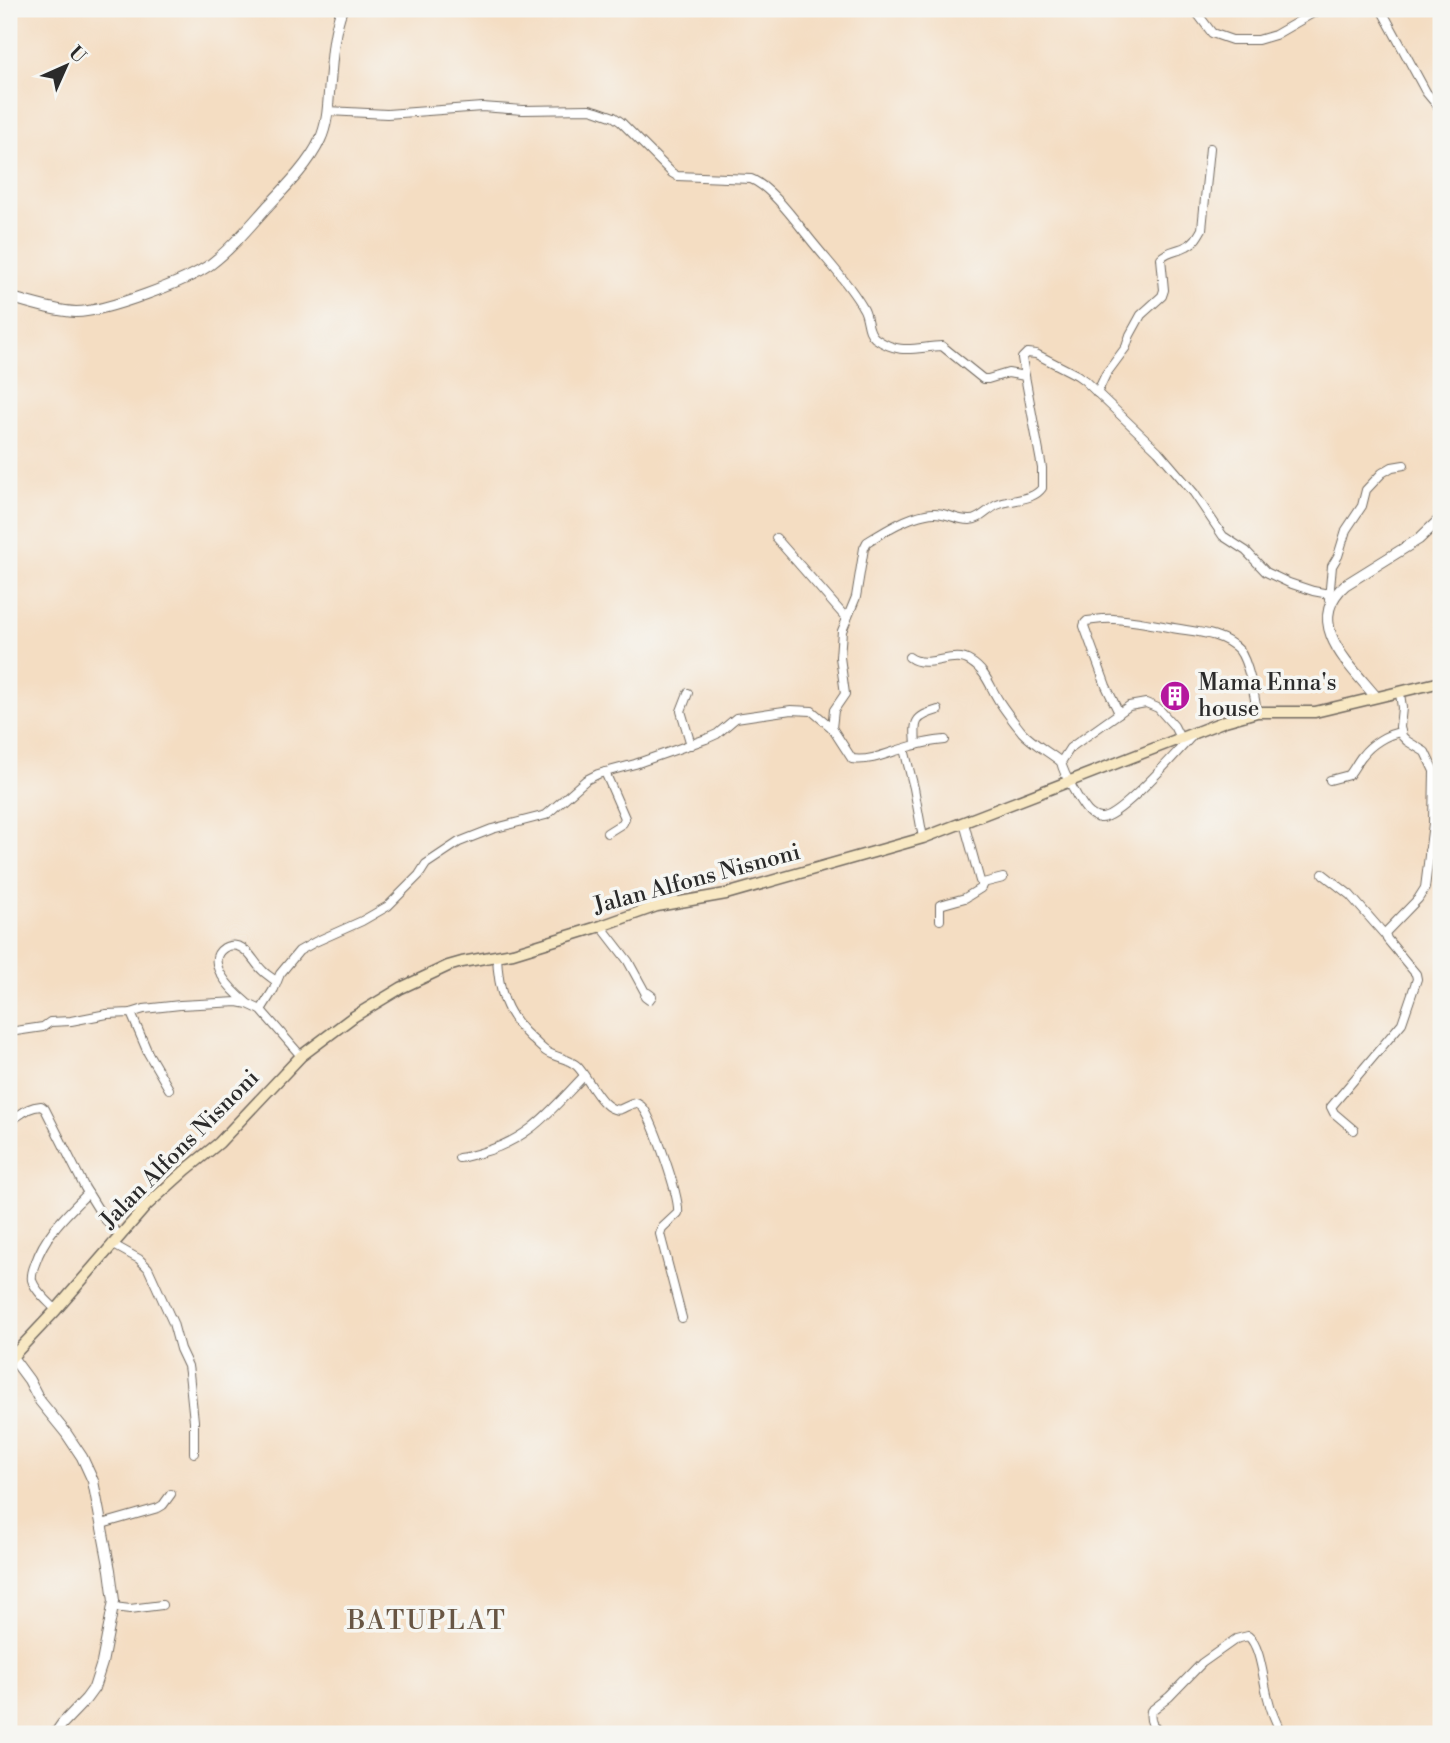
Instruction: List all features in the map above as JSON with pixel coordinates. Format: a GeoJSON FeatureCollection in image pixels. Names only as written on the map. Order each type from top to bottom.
{"type":"FeatureCollection","features":[{"type":"Feature","properties":{"kind":"main road","name":"Jalan Alfons Nisnoni"},"geometry":{"type":"LineString","coordinates":[[11,1358],[147,1205],[219,1143],[302,1056],[354,1017],[401,988],[462,961],[513,953],[657,906],[726,894],[923,838],[1225,721],[1257,712],[1315,712],[1441,682]]}},
{"type":"Feature","properties":{"kind":"street"},"geometry":{"type":"LineString","coordinates":[[9,297],[76,312],[97,310],[173,284],[218,258],[295,176],[319,141],[328,111],[334,36],[342,9]]}},
{"type":"Feature","properties":{"kind":"street"},"geometry":{"type":"LineString","coordinates":[[1194,9],[1212,33],[1232,40],[1258,40],[1275,35],[1320,9]]}},
{"type":"Feature","properties":{"kind":"street"},"geometry":{"type":"LineString","coordinates":[[1381,9],[1426,92],[1441,110]]}},
{"type":"Feature","properties":{"kind":"street"},"geometry":{"type":"LineString","coordinates":[[328,111],[387,114],[482,107],[523,110],[590,109],[605,113],[621,122],[677,176],[755,180],[784,207],[844,281],[864,310],[875,338],[903,350],[942,346],[984,379],[1008,373],[1024,376]]}},
{"type":"Feature","properties":{"kind":"street"},"geometry":{"type":"LineString","coordinates":[[1097,393],[1106,374],[1126,347],[1141,315],[1162,296],[1164,290],[1161,258],[1166,253],[1187,247],[1196,240],[1202,229],[1210,148]]}},
{"type":"Feature","properties":{"kind":"street"},"geometry":{"type":"LineString","coordinates":[[832,727],[834,710],[845,694],[840,657],[842,631],[856,597],[863,548],[867,542],[923,514],[946,513],[972,520],[999,504],[1040,492],[1044,485],[1021,358],[1031,352],[1077,375],[1097,393],[1158,451],[1194,493],[1223,536],[1238,544],[1266,572],[1329,599]]}},
{"type":"Feature","properties":{"kind":"street"},"geometry":{"type":"LineString","coordinates":[[1376,697],[1337,649],[1329,621],[1332,566],[1346,530],[1362,506],[1366,490],[1382,472],[1404,464]]}},
{"type":"Feature","properties":{"kind":"street"},"geometry":{"type":"LineString","coordinates":[[1329,599],[1345,584],[1419,539],[1441,518]]}},
{"type":"Feature","properties":{"kind":"street"},"geometry":{"type":"LineString","coordinates":[[776,538],[847,619]]}},
{"type":"Feature","properties":{"kind":"street"},"geometry":{"type":"LineString","coordinates":[[1119,713],[1084,626],[1087,621],[1114,618],[1156,623],[1211,635],[1234,646],[1245,661],[1257,712]]}},
{"type":"Feature","properties":{"kind":"street"},"geometry":{"type":"LineString","coordinates":[[909,657],[926,662],[960,657],[969,660],[985,676],[998,700],[1022,732],[1061,762],[1063,772],[1085,808],[1099,817],[1108,817],[1118,810],[1197,731]]}},
{"type":"Feature","properties":{"kind":"street"},"geometry":{"type":"LineString","coordinates":[[688,693],[681,711],[691,745]]}},
{"type":"Feature","properties":{"kind":"street"},"geometry":{"type":"LineString","coordinates":[[1385,935],[1425,888],[1433,823],[1434,771],[1425,752],[1407,741],[1401,732],[1400,693]]}},
{"type":"Feature","properties":{"kind":"street"},"geometry":{"type":"LineString","coordinates":[[1061,762],[1070,748],[1129,706],[1146,703],[1152,705],[1166,716],[1180,738]]}},
{"type":"Feature","properties":{"kind":"street"},"geometry":{"type":"LineString","coordinates":[[261,1010],[276,981],[299,951],[388,906],[433,859],[459,842],[546,815],[586,780],[691,745],[717,734],[736,718],[791,710],[812,711],[832,727],[852,759],[868,759],[945,740]]}},
{"type":"Feature","properties":{"kind":"street"},"geometry":{"type":"LineString","coordinates":[[916,745],[914,727],[917,719],[923,714],[938,710]]}},
{"type":"Feature","properties":{"kind":"street"},"geometry":{"type":"LineString","coordinates":[[1330,780],[1352,773],[1370,747],[1391,733],[1401,732]]}},
{"type":"Feature","properties":{"kind":"street"},"geometry":{"type":"LineString","coordinates":[[904,749],[923,838]]}},
{"type":"Feature","properties":{"kind":"street"},"geometry":{"type":"LineString","coordinates":[[606,772],[625,818],[623,823],[607,833]]}},
{"type":"Feature","properties":{"kind":"street"},"geometry":{"type":"LineString","coordinates":[[964,823],[980,881],[983,883]]}},
{"type":"Feature","properties":{"kind":"street"},"geometry":{"type":"LineString","coordinates":[[1429,851],[1441,851]]}},
{"type":"Feature","properties":{"kind":"street"},"geometry":{"type":"LineString","coordinates":[[1323,874],[1350,895],[1385,935],[1416,974],[1417,979],[1402,1023],[1331,1107],[1334,1114],[1354,1130]]}},
{"type":"Feature","properties":{"kind":"street"},"geometry":{"type":"LineString","coordinates":[[983,883],[1003,878]]}},
{"type":"Feature","properties":{"kind":"street"},"geometry":{"type":"LineString","coordinates":[[940,920],[940,905],[965,898],[981,888],[983,883]]}},
{"type":"Feature","properties":{"kind":"street"},"geometry":{"type":"LineString","coordinates":[[601,926],[628,961],[646,994]]}},
{"type":"Feature","properties":{"kind":"street"},"geometry":{"type":"LineString","coordinates":[[248,1004],[229,987],[220,974],[218,960],[223,949],[229,946],[246,950],[262,970],[276,981]]}},
{"type":"Feature","properties":{"kind":"street"},"geometry":{"type":"LineString","coordinates":[[497,955],[504,1002],[521,1028],[548,1052],[576,1065],[603,1103],[614,1110],[636,1102],[643,1108],[677,1197],[678,1213],[662,1228],[660,1234],[682,1318]]}},
{"type":"Feature","properties":{"kind":"street"},"geometry":{"type":"LineString","coordinates":[[9,1032],[43,1027],[51,1022],[131,1013],[144,1009],[238,1002],[261,1010],[302,1056]]}},
{"type":"Feature","properties":{"kind":"street"},"geometry":{"type":"LineString","coordinates":[[131,1013],[148,1053],[169,1089]]}},
{"type":"Feature","properties":{"kind":"street"},"geometry":{"type":"LineString","coordinates":[[459,1158],[496,1149],[523,1136],[584,1076]]}},
{"type":"Feature","properties":{"kind":"street"},"geometry":{"type":"LineString","coordinates":[[9,1121],[26,1110],[41,1106],[45,1109],[75,1171],[116,1240],[144,1263],[173,1323],[188,1366],[194,1421],[194,1453]]}},
{"type":"Feature","properties":{"kind":"street"},"geometry":{"type":"LineString","coordinates":[[56,1310],[36,1288],[33,1271],[37,1257],[54,1227],[88,1193]]}},
{"type":"Feature","properties":{"kind":"street"},"geometry":{"type":"LineString","coordinates":[[11,1358],[82,1457],[93,1481],[110,1570],[114,1607],[94,1688],[55,1734]]}},
{"type":"Feature","properties":{"kind":"street"},"geometry":{"type":"LineString","coordinates":[[102,1524],[158,1508],[171,1494]]}},
{"type":"Feature","properties":{"kind":"street"},"geometry":{"type":"LineString","coordinates":[[114,1607],[130,1609],[162,1605]]}},
{"type":"Feature","properties":{"kind":"street"},"geometry":{"type":"LineString","coordinates":[[1161,1734],[1152,1724],[1151,1710],[1169,1697],[1202,1663],[1236,1639],[1248,1636],[1255,1643],[1268,1700],[1282,1734]]}},
{"type":"Feature","properties":{"kind":"place","name":"Mama Enna's house"},"geometry":{"type":"Point","coordinates":[1175,696]}},
{"type":"Feature","properties":{"kind":"district","name":"BATUPLAT"},"geometry":{"type":"Point","coordinates":[427,1621]}}]}
